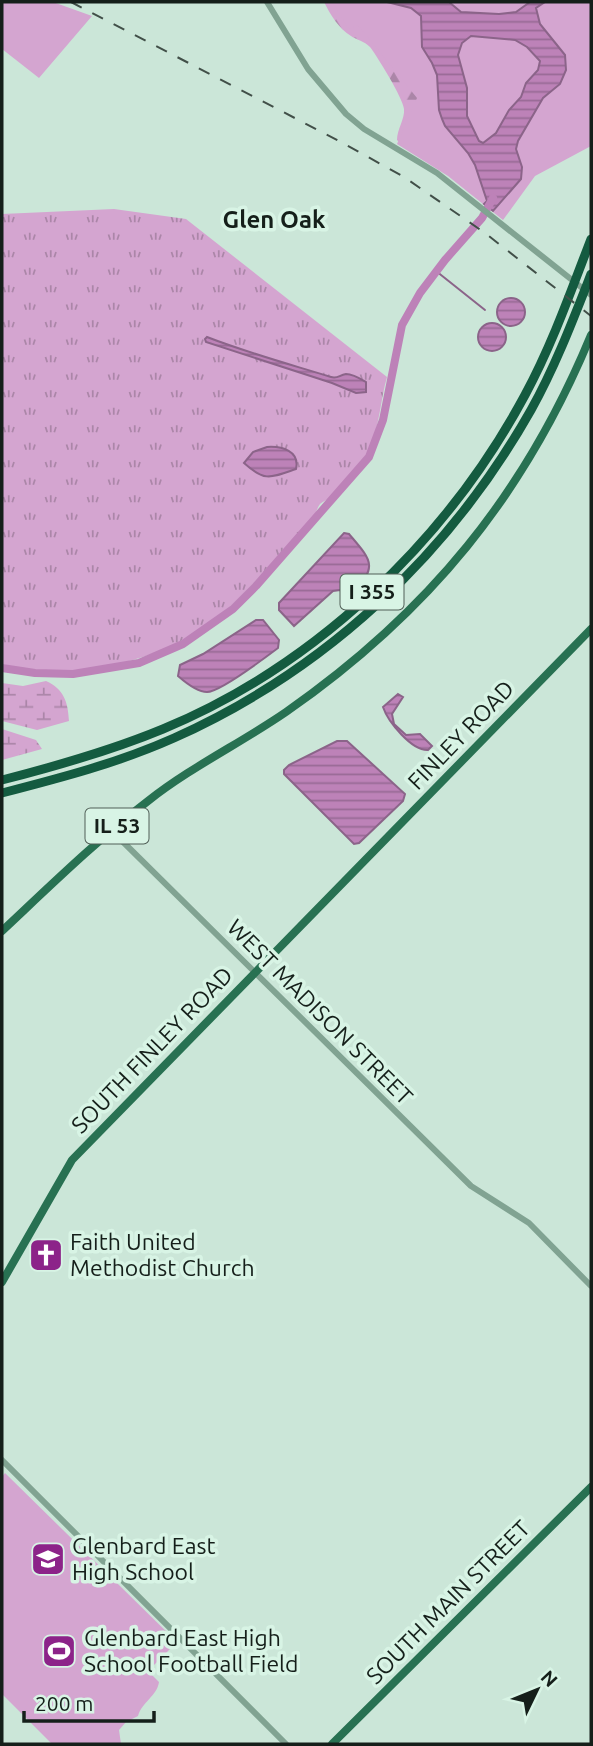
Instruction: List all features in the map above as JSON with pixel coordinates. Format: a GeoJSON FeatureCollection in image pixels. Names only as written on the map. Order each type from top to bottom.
{"type":"FeatureCollection","features":[{"type":"Feature","properties":{"kind":"highway","name":"I 355"},"geometry":{"type":"LineString","coordinates":[[2,780],[113,749],[195,714],[263,676],[297,653],[369,595],[434,528],[498,443],[538,369],[591,239]]}},
{"type":"Feature","properties":{"kind":"highway","name":"I 355"},"geometry":{"type":"LineString","coordinates":[[2,793],[117,761],[200,726],[243,703],[303,665],[377,605],[444,537],[503,457],[549,375],[591,274]]}},
{"type":"Feature","properties":{"kind":"main road","name":"IL 53"},"geometry":{"type":"LineString","coordinates":[[2,931],[112,831],[165,788],[285,712],[346,667],[389,631],[436,585],[497,509],[536,450],[572,380],[591,335]]}},
{"type":"Feature","properties":{"kind":"main road","name":"FINLEY ROAD"},"geometry":{"type":"LineString","coordinates":[[359,867],[591,629]]}},
{"type":"Feature","properties":{"kind":"main road","name":"SOUTH FINLEY ROAD"},"geometry":{"type":"LineString","coordinates":[[2,1282],[72,1160],[359,867]]}},
{"type":"Feature","properties":{"kind":"main road","name":"SOUTH MAIN STREET"},"geometry":{"type":"LineString","coordinates":[[332,1744],[591,1486]]}},
{"type":"Feature","properties":{"kind":"street"},"geometry":{"type":"LineString","coordinates":[[267,2],[304,64],[346,114],[364,129],[427,166],[591,295]]}},
{"type":"Feature","properties":{"kind":"street","name":"WEST MADISON STREET"},"geometry":{"type":"LineString","coordinates":[[112,831],[471,1186],[529,1223],[591,1286]]}},
{"type":"Feature","properties":{"kind":"street"},"geometry":{"type":"LineString","coordinates":[[2,1460],[286,1744]]}},
{"type":"Feature","properties":{"kind":"green space"},"geometry":{"type":"Polygon","coordinates":[[[2,2],[53,2],[92,16],[39,78],[2,49],[2,2]]]}},
{"type":"Feature","properties":{"kind":"green space"},"geometry":{"type":"Polygon","coordinates":[[[324,2],[387,2],[419,100],[401,144],[397,136],[404,109],[395,87],[370,47],[343,29],[324,2]]]}},
{"type":"Feature","properties":{"kind":"green space"},"geometry":{"type":"Polygon","coordinates":[[[332,2],[591,2],[591,146],[535,176],[503,220],[448,176],[397,144],[417,98],[358,25],[349,29],[332,2]]]}},
{"type":"Feature","properties":{"kind":"green space"},"geometry":{"type":"Polygon","coordinates":[[[114,209],[186,219],[387,377],[375,431],[362,462],[340,488],[320,504],[307,525],[246,592],[218,617],[196,633],[143,657],[85,670],[28,670],[2,664],[2,214],[114,209]]]}},
{"type":"Feature","properties":{"kind":"green space"},"geometry":{"type":"Polygon","coordinates":[[[46,681],[64,697],[69,721],[37,730],[2,721],[2,683],[23,686],[46,681]]]}},
{"type":"Feature","properties":{"kind":"green space"},"geometry":{"type":"Polygon","coordinates":[[[2,729],[36,740],[42,749],[2,760],[2,729]]]}},
{"type":"Feature","properties":{"kind":"green space","name":"Glenbard East High School"},"geometry":{"type":"Polygon","coordinates":[[[5,1473],[177,1642],[148,1671],[159,1682],[158,1687],[138,1716],[126,1722],[119,1730],[121,1744],[52,1744],[2,1694],[2,1477],[5,1473]]]}},
{"type":"Feature","properties":{"kind":"shaded area"},"geometry":{"type":"Polygon","coordinates":[[[387,2],[449,2],[461,12],[499,14],[516,12],[530,2],[545,2],[536,8],[540,24],[565,55],[566,70],[560,84],[543,98],[518,141],[516,149],[522,167],[521,179],[493,211],[484,204],[487,201],[475,165],[442,119],[437,75],[422,47],[421,16],[411,8],[387,2]],[[471,36],[462,43],[458,55],[467,88],[467,116],[479,141],[483,143],[496,133],[509,110],[521,97],[526,83],[538,70],[540,61],[527,47],[515,40],[471,36]]]}},
{"type":"Feature","properties":{"kind":"shaded area"},"geometry":{"type":"Polygon","coordinates":[[[511,298],[521,302],[525,312],[521,322],[511,326],[501,322],[497,312],[501,302],[511,298]]]}},
{"type":"Feature","properties":{"kind":"shaded area"},"geometry":{"type":"Polygon","coordinates":[[[492,323],[502,327],[506,337],[502,347],[492,351],[482,347],[478,337],[482,327],[492,323]]]}},
{"type":"Feature","properties":{"kind":"shaded area"},"geometry":{"type":"Polygon","coordinates":[[[207,337],[331,377],[346,374],[354,376],[366,382],[366,392],[356,393],[206,342],[207,337]]]}},
{"type":"Feature","properties":{"kind":"shaded area"},"geometry":{"type":"Polygon","coordinates":[[[267,447],[278,447],[293,454],[297,463],[296,469],[280,475],[263,476],[244,463],[253,452],[267,447]]]}},
{"type":"Feature","properties":{"kind":"shaded area"},"geometry":{"type":"Polygon","coordinates":[[[344,533],[349,534],[367,557],[369,570],[366,576],[352,594],[333,591],[294,626],[279,610],[279,603],[344,533]]]}},
{"type":"Feature","properties":{"kind":"shaded area"},"geometry":{"type":"Polygon","coordinates":[[[256,620],[263,620],[279,640],[278,648],[254,666],[207,692],[196,689],[178,676],[180,665],[203,654],[256,620]]]}},
{"type":"Feature","properties":{"kind":"shaded area"},"geometry":{"type":"Polygon","coordinates":[[[398,694],[403,697],[392,714],[394,724],[406,735],[420,734],[432,746],[428,750],[408,741],[395,727],[386,713],[383,707],[398,694]]]}},
{"type":"Feature","properties":{"kind":"shaded area"},"geometry":{"type":"Polygon","coordinates":[[[337,741],[347,741],[405,794],[403,801],[359,843],[354,844],[284,774],[289,765],[337,741]]]}},
{"type":"Feature","properties":{"kind":"waterway"},"geometry":{"type":"LineString","coordinates":[[2,668],[35,673],[73,674],[139,663],[183,644],[233,609],[369,457],[383,420],[402,325],[420,293],[482,218],[493,198]]}},
{"type":"Feature","properties":{"kind":"waterway"},"geometry":{"type":"LineString","coordinates":[[436,271],[485,310]]}},
{"type":"Feature","properties":{"kind":"railway"},"geometry":{"type":"LineString","coordinates":[[71,2],[404,177],[485,233],[591,316]]}},
{"type":"Feature","properties":{"kind":"place","name":"Faith United Methodist Church"},"geometry":{"type":"Point","coordinates":[46,1255]}},
{"type":"Feature","properties":{"kind":"place","name":"Glenbard East High School"},"geometry":{"type":"Point","coordinates":[48,1559]}},
{"type":"Feature","properties":{"kind":"place","name":"Glenbard East High School Football Field"},"geometry":{"type":"Point","coordinates":[59,1651]}},
{"type":"Feature","properties":{"kind":"district","name":"Glen Oak"},"geometry":{"type":"Point","coordinates":[274,220]}}]}
